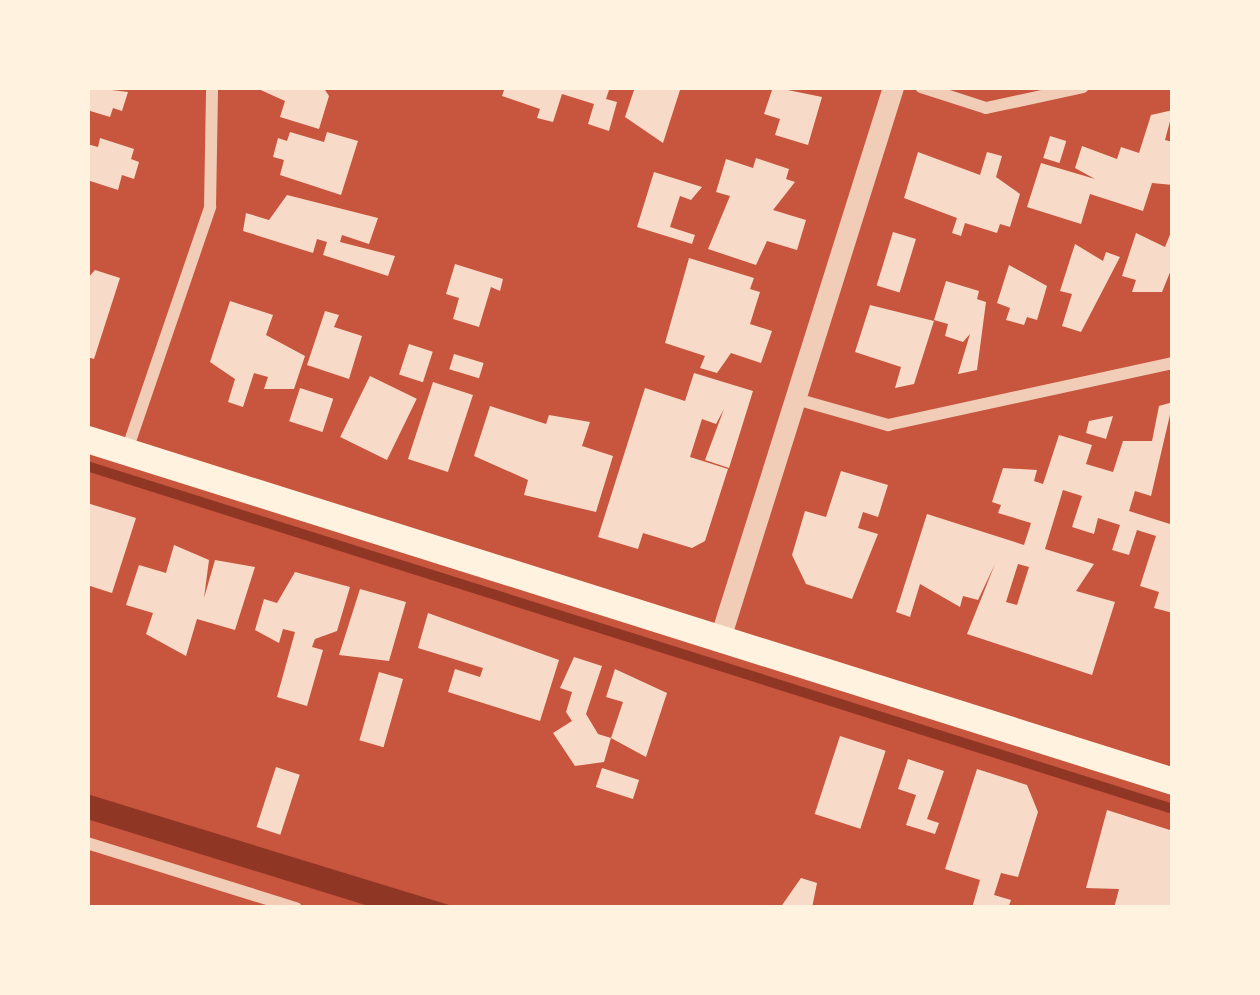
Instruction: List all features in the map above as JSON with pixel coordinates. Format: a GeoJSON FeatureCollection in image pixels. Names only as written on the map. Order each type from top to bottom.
{"type":"FeatureCollection","features":[{"type":"Feature","properties":{"kind":"main road"},"geometry":{"type":"LineString","coordinates":[[87,439],[1173,781]]}},
{"type":"Feature","properties":{"kind":"street"},"geometry":{"type":"LineString","coordinates":[[126,452],[209,207],[212,87]]}},
{"type":"Feature","properties":{"kind":"street"},"geometry":{"type":"LineString","coordinates":[[720,638],[893,87]]}},
{"type":"Feature","properties":{"kind":"street"},"geometry":{"type":"LineString","coordinates":[[921,87],[986,108],[1083,87]]}},
{"type":"Feature","properties":{"kind":"street"},"geometry":{"type":"LineString","coordinates":[[796,399],[888,425],[1173,363]]}},
{"type":"Feature","properties":{"kind":"street"},"geometry":{"type":"LineString","coordinates":[[87,843],[296,908]]}},
{"type":"Feature","properties":{"kind":"shaded area"},"geometry":{"type":"Polygon","coordinates":[[[87,794],[459,908],[375,908],[87,819],[87,794]]]}},
{"type":"Feature","properties":{"kind":"building"},"geometry":{"type":"Polygon","coordinates":[[[87,87],[128,92],[122,111],[113,108],[110,117],[87,110],[87,87]]]}},
{"type":"Feature","properties":{"kind":"building"},"geometry":{"type":"Polygon","coordinates":[[[254,87],[323,87],[329,96],[319,129],[280,117],[285,101],[254,87]]]}},
{"type":"Feature","properties":{"kind":"building"},"geometry":{"type":"Polygon","coordinates":[[[505,87],[610,87],[606,99],[617,102],[609,131],[588,124],[594,104],[562,94],[553,122],[537,118],[540,109],[502,96],[505,87]]]}},
{"type":"Feature","properties":{"kind":"building"},"geometry":{"type":"Polygon","coordinates":[[[635,87],[681,87],[663,143],[625,117],[635,87]]]}},
{"type":"Feature","properties":{"kind":"building"},"geometry":{"type":"Polygon","coordinates":[[[773,87],[822,97],[808,145],[775,135],[780,119],[764,114],[773,87]]]}},
{"type":"Feature","properties":{"kind":"building"},"geometry":{"type":"Polygon","coordinates":[[[1173,110],[1165,140],[1173,142],[1173,185],[1152,183],[1143,211],[1090,194],[1081,224],[1027,207],[1041,163],[1095,179],[1075,168],[1082,146],[1117,159],[1121,147],[1139,153],[1151,115],[1173,110]]]}},
{"type":"Feature","properties":{"kind":"building"},"geometry":{"type":"Polygon","coordinates":[[[290,132],[324,142],[327,132],[358,141],[341,195],[280,175],[284,160],[273,157],[278,138],[287,141],[290,132]]]}},
{"type":"Feature","properties":{"kind":"building"},"geometry":{"type":"Polygon","coordinates":[[[1050,136],[1066,141],[1060,163],[1043,158],[1050,136]]]}},
{"type":"Feature","properties":{"kind":"building"},"geometry":{"type":"Polygon","coordinates":[[[100,138],[134,149],[131,159],[139,162],[134,179],[122,175],[118,190],[87,180],[87,144],[98,147],[100,138]]]}},
{"type":"Feature","properties":{"kind":"building"},"geometry":{"type":"Polygon","coordinates":[[[918,152],[980,175],[987,152],[1002,156],[996,177],[1020,194],[1010,227],[1000,224],[997,233],[965,223],[961,236],[952,233],[957,218],[904,198],[918,152]]]}},
{"type":"Feature","properties":{"kind":"building"},"geometry":{"type":"Polygon","coordinates":[[[756,158],[789,169],[786,179],[795,182],[773,210],[806,220],[797,250],[767,241],[756,265],[708,249],[730,196],[716,192],[726,159],[753,168],[756,158]]]}},
{"type":"Feature","properties":{"kind":"building"},"geometry":{"type":"Polygon","coordinates":[[[654,172],[702,187],[691,200],[680,196],[670,227],[695,235],[692,244],[637,227],[654,172]]]}},
{"type":"Feature","properties":{"kind":"building"},"geometry":{"type":"Polygon","coordinates":[[[287,195],[378,218],[369,244],[342,235],[340,242],[395,256],[388,276],[323,255],[327,242],[317,239],[313,253],[243,231],[246,213],[269,220],[287,195]]]}},
{"type":"Feature","properties":{"kind":"building"},"geometry":{"type":"Polygon","coordinates":[[[1173,227],[1173,265],[1162,292],[1132,292],[1136,280],[1122,276],[1136,233],[1165,247],[1173,227]]]}},
{"type":"Feature","properties":{"kind":"building"},"geometry":{"type":"Polygon","coordinates":[[[893,232],[916,239],[900,293],[877,286],[893,232]]]}},
{"type":"Feature","properties":{"kind":"building"},"geometry":{"type":"Polygon","coordinates":[[[1075,244],[1103,261],[1106,252],[1120,257],[1081,332],[1062,326],[1072,294],[1060,291],[1075,244]]]}},
{"type":"Feature","properties":{"kind":"building"},"geometry":{"type":"Polygon","coordinates":[[[689,258],[754,278],[750,289],[760,292],[750,324],[772,331],[761,363],[731,353],[717,373],[700,368],[705,356],[665,343],[689,258]]]}},
{"type":"Feature","properties":{"kind":"building"},"geometry":{"type":"Polygon","coordinates":[[[455,264],[503,279],[500,291],[491,287],[479,327],[453,319],[459,298],[446,294],[455,264]]]}},
{"type":"Feature","properties":{"kind":"building"},"geometry":{"type":"Polygon","coordinates":[[[1009,265],[1047,286],[1037,320],[1027,317],[1024,325],[1006,320],[1010,308],[997,303],[1009,265]]]}},
{"type":"Feature","properties":{"kind":"building"},"geometry":{"type":"Polygon","coordinates":[[[95,270],[120,278],[94,359],[87,357],[87,279],[95,270]]]}},
{"type":"Feature","properties":{"kind":"building"},"geometry":{"type":"Polygon","coordinates":[[[946,281],[979,291],[977,299],[986,302],[977,370],[958,374],[970,334],[963,342],[945,336],[948,324],[934,320],[946,281]]]}},
{"type":"Feature","properties":{"kind":"building"},"geometry":{"type":"Polygon","coordinates":[[[230,301],[273,315],[266,335],[305,356],[294,389],[264,389],[268,377],[254,373],[243,407],[228,402],[235,379],[210,362],[230,301]]]}},
{"type":"Feature","properties":{"kind":"building"},"geometry":{"type":"Polygon","coordinates":[[[870,305],[934,321],[914,384],[895,388],[901,367],[855,352],[870,305]]]}},
{"type":"Feature","properties":{"kind":"building"},"geometry":{"type":"Polygon","coordinates":[[[325,311],[339,315],[334,327],[362,336],[349,379],[307,365],[325,311]]]}},
{"type":"Feature","properties":{"kind":"building"},"geometry":{"type":"Polygon","coordinates":[[[409,344],[433,352],[423,382],[399,374],[409,344]]]}},
{"type":"Feature","properties":{"kind":"building"},"geometry":{"type":"Polygon","coordinates":[[[454,354],[484,363],[479,378],[449,369],[454,354]]]}},
{"type":"Feature","properties":{"kind":"building"},"geometry":{"type":"Polygon","coordinates":[[[694,373],[753,391],[729,468],[705,460],[724,409],[716,424],[702,419],[690,457],[728,469],[705,541],[692,548],[643,533],[638,549],[598,537],[645,388],[685,401],[694,373]]]}},
{"type":"Feature","properties":{"kind":"building"},"geometry":{"type":"Polygon","coordinates":[[[370,376],[417,399],[387,460],[340,437],[370,376]]]}},
{"type":"Feature","properties":{"kind":"building"},"geometry":{"type":"Polygon","coordinates":[[[433,382],[473,395],[448,472],[408,459],[433,382]]]}},
{"type":"Feature","properties":{"kind":"building"},"geometry":{"type":"Polygon","coordinates":[[[300,388],[333,399],[322,432],[289,421],[300,388]]]}},
{"type":"Feature","properties":{"kind":"building"},"geometry":{"type":"Polygon","coordinates":[[[1173,402],[1151,496],[1135,491],[1129,511],[1173,525],[1173,613],[1154,608],[1159,592],[1140,586],[1156,536],[1137,530],[1129,555],[1112,550],[1120,525],[1098,518],[1094,534],[1072,527],[1082,496],[1063,490],[1045,549],[1094,564],[1076,591],[1115,602],[1092,675],[967,634],[995,564],[978,600],[963,596],[960,607],[920,584],[910,617],[896,612],[927,514],[1024,545],[1031,523],[998,513],[1001,505],[992,502],[1003,468],[1037,470],[1034,481],[1043,484],[1059,435],[1092,445],[1086,464],[1113,472],[1123,441],[1152,441],[1159,406],[1173,402]],[[1018,564],[1006,602],[1017,605],[1029,567],[1018,564]]]}},
{"type":"Feature","properties":{"kind":"building"},"geometry":{"type":"Polygon","coordinates":[[[490,406],[546,424],[549,415],[590,422],[582,446],[613,456],[596,512],[524,495],[528,480],[474,456],[490,406]]]}},
{"type":"Feature","properties":{"kind":"building"},"geometry":{"type":"Polygon","coordinates":[[[1113,416],[1106,439],[1086,433],[1089,421],[1113,416]]]}},
{"type":"Feature","properties":{"kind":"building"},"geometry":{"type":"Polygon","coordinates":[[[841,471],[888,485],[878,517],[863,512],[858,528],[878,534],[852,599],[806,584],[792,555],[805,511],[826,517],[841,471]]]}},
{"type":"Feature","properties":{"kind":"building"},"geometry":{"type":"Polygon","coordinates":[[[87,503],[136,518],[112,593],[87,585],[87,503]]]}},
{"type":"Feature","properties":{"kind":"building"},"geometry":{"type":"Polygon","coordinates":[[[174,545],[209,560],[204,598],[215,560],[255,567],[235,630],[197,619],[186,656],[146,634],[153,613],[126,605],[139,565],[166,573],[174,545]]]}},
{"type":"Feature","properties":{"kind":"building"},"geometry":{"type":"Polygon","coordinates":[[[295,572],[350,587],[337,631],[315,639],[312,647],[323,650],[307,706],[277,697],[295,632],[283,629],[279,643],[255,630],[264,599],[277,603],[295,572]]]}},
{"type":"Feature","properties":{"kind":"building"},"geometry":{"type":"Polygon","coordinates":[[[360,589],[406,602],[389,661],[339,655],[360,589]]]}},
{"type":"Feature","properties":{"kind":"building"},"geometry":{"type":"Polygon","coordinates":[[[428,613],[559,660],[540,721],[448,692],[455,669],[480,677],[483,668],[418,648],[428,613]]]}},
{"type":"Feature","properties":{"kind":"building"},"geometry":{"type":"Polygon","coordinates":[[[574,657],[602,666],[586,714],[598,734],[611,738],[604,762],[575,766],[553,733],[572,721],[566,712],[572,692],[560,688],[574,657]]]}},
{"type":"Feature","properties":{"kind":"building"},"geometry":{"type":"Polygon","coordinates":[[[615,669],[667,693],[646,757],[611,738],[623,702],[606,697],[615,669]]]}},
{"type":"Feature","properties":{"kind":"building"},"geometry":{"type":"Polygon","coordinates":[[[379,672],[403,679],[383,747],[359,740],[379,672]]]}},
{"type":"Feature","properties":{"kind":"building"},"geometry":{"type":"Polygon","coordinates":[[[840,736],[886,751],[860,829],[815,814],[840,736]]]}},
{"type":"Feature","properties":{"kind":"building"},"geometry":{"type":"Polygon","coordinates":[[[908,759],[944,771],[927,819],[939,823],[935,834],[906,825],[916,795],[898,789],[908,759]]]}},
{"type":"Feature","properties":{"kind":"building"},"geometry":{"type":"Polygon","coordinates":[[[276,767],[300,775],[280,835],[257,827],[276,767]]]}},
{"type":"Feature","properties":{"kind":"building"},"geometry":{"type":"Polygon","coordinates":[[[602,768],[639,780],[633,799],[596,787],[602,768]]]}},
{"type":"Feature","properties":{"kind":"building"},"geometry":{"type":"Polygon","coordinates":[[[977,769],[1027,785],[1038,812],[1018,877],[1001,873],[994,895],[1011,900],[1008,908],[972,908],[980,880],[945,869],[977,769]]]}},
{"type":"Feature","properties":{"kind":"building"},"geometry":{"type":"Polygon","coordinates":[[[1107,810],[1173,831],[1173,908],[1114,908],[1119,889],[1086,888],[1107,810]]]}},
{"type":"Feature","properties":{"kind":"building"},"geometry":{"type":"Polygon","coordinates":[[[801,878],[817,883],[812,908],[780,908],[801,878]]]}},
{"type":"Feature","properties":{"kind":"waterway"},"geometry":{"type":"LineString","coordinates":[[87,466],[1173,809]]}}]}
